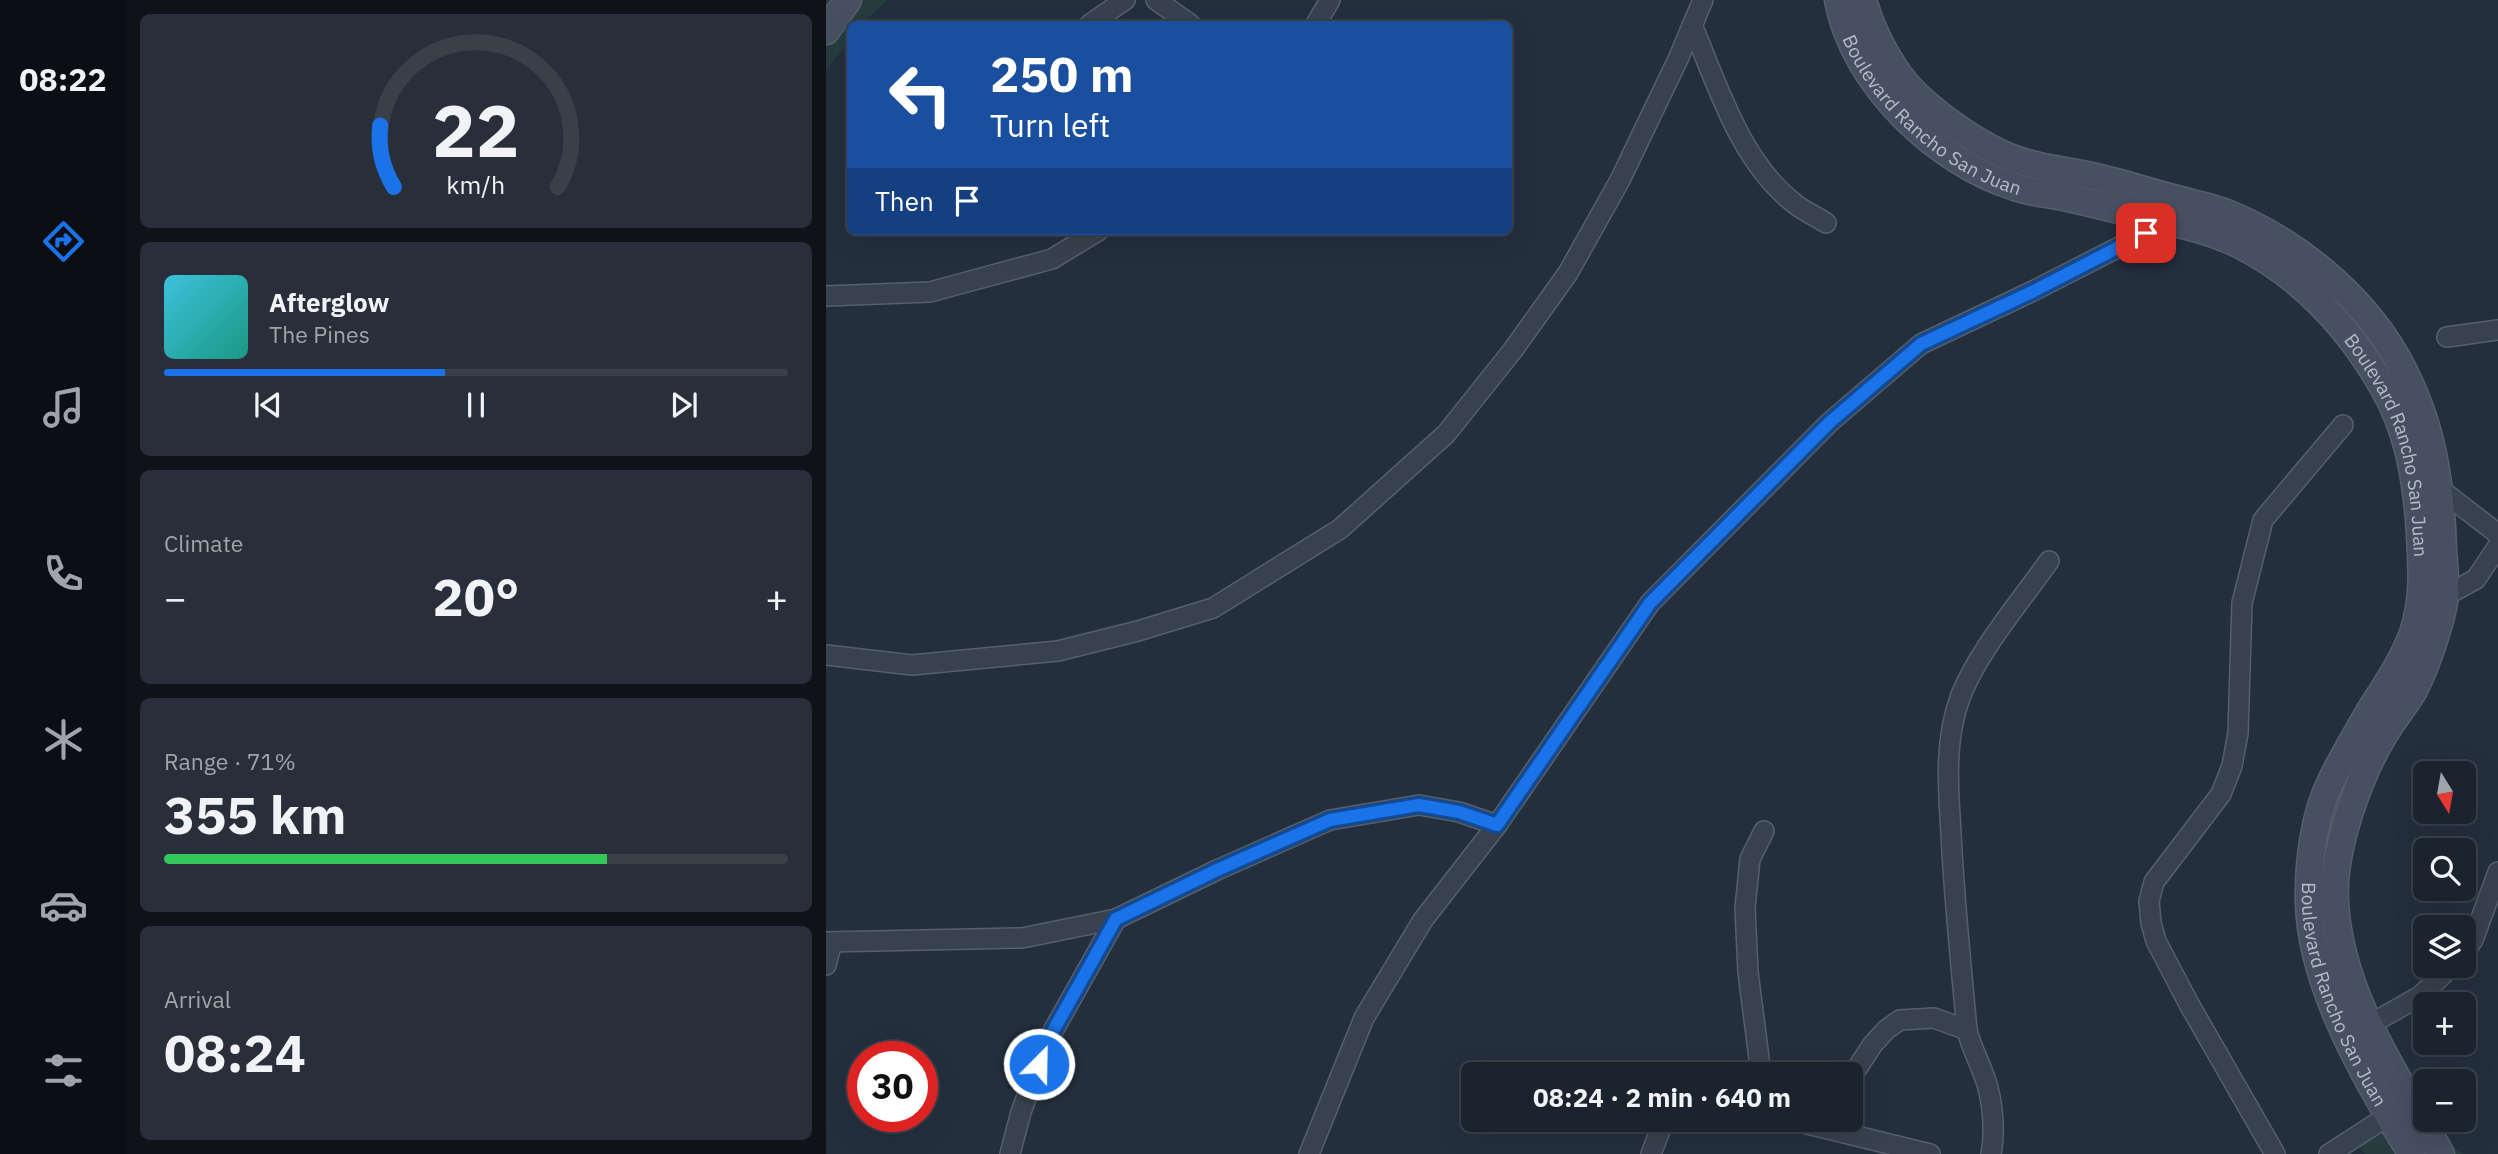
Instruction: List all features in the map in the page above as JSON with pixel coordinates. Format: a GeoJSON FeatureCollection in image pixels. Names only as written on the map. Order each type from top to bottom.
{"type":"FeatureCollection","features":[{"type":"Feature","properties":{"kind":"street"},"geometry":{"type":"LineString","coordinates":[[826,31],[848,0]]}},
{"type":"Feature","properties":{"kind":"street"},"geometry":{"type":"LineString","coordinates":[[1094,21],[1125,0]]}},
{"type":"Feature","properties":{"kind":"street"},"geometry":{"type":"LineString","coordinates":[[1156,0],[1186,21]]}},
{"type":"Feature","properties":{"kind":"street"},"geometry":{"type":"LineString","coordinates":[[1318,21],[1330,0]]}},
{"type":"Feature","properties":{"kind":"street"},"geometry":{"type":"LineString","coordinates":[[826,655],[912,665],[1058,651],[1138,631],[1213,608],[1340,529],[1446,434],[1513,351],[1568,273],[1620,180],[1703,0]]}},
{"type":"Feature","properties":{"kind":"street","name":"Boulevard Rancho San Juan"},"geometry":{"type":"LineString","coordinates":[[1838,0],[1861,62],[1888,100],[1926,137],[1973,168],[2015,187],[2168,222],[2236,243],[2284,271],[2322,303],[2359,347],[2386,391],[2407,442],[2417,492],[2423,589],[2415,622],[2395,671],[2329,784],[2313,841],[2308,903],[2318,964],[2345,1033],[2412,1154]]}},
{"type":"Feature","properties":{"kind":"street","name":"Boulevard Rancho San Juan"},"geometry":{"type":"LineString","coordinates":[[1863,0],[1871,26],[1897,73],[1926,103],[1972,138],[2021,162],[2094,176],[2223,211],[2280,238],[2326,273],[2366,316],[2394,354],[2414,390],[2428,430],[2441,490],[2445,596],[2430,653],[2414,690],[2382,737],[2352,801],[2340,847],[2335,901],[2347,974],[2369,1025],[2441,1154]]}},
{"type":"Feature","properties":{"kind":"street"},"geometry":{"type":"LineString","coordinates":[[1692,25],[1730,115],[1758,166],[1793,203],[1826,223]]}},
{"type":"Feature","properties":{"kind":"street"},"geometry":{"type":"LineString","coordinates":[[1309,1154],[1364,1018],[1423,920],[1497,825],[1650,603],[1830,422],[1921,344],[2034,291],[2168,222]]}},
{"type":"Feature","properties":{"kind":"street"},"geometry":{"type":"LineString","coordinates":[[826,296],[930,292],[1052,259],[1091,235]]}},
{"type":"Feature","properties":{"kind":"street"},"geometry":{"type":"LineString","coordinates":[[2447,337],[2498,330]]}},
{"type":"Feature","properties":{"kind":"street"},"geometry":{"type":"LineString","coordinates":[[2275,1154],[2189,1004],[2162,951],[2151,923],[2149,901],[2154,882],[2221,794],[2232,766],[2238,733],[2242,603],[2263,520],[2343,425]]}},
{"type":"Feature","properties":{"kind":"street"},"geometry":{"type":"LineString","coordinates":[[2441,490],[2498,534]]}},
{"type":"Feature","properties":{"kind":"street"},"geometry":{"type":"LineString","coordinates":[[2445,596],[2476,579],[2498,546]]}},
{"type":"Feature","properties":{"kind":"street"},"geometry":{"type":"LineString","coordinates":[[1991,1154],[1993,1123],[1988,1088],[1971,1048],[1967,1030],[1953,890],[1948,777],[1950,745],[1961,695],[1979,660],[2049,561]]}},
{"type":"Feature","properties":{"kind":"street"},"geometry":{"type":"LineString","coordinates":[[826,965],[829,942],[1022,938],[1116,919],[1330,820],[1419,805],[1459,812],[1497,825]]}},
{"type":"Feature","properties":{"kind":"street"},"geometry":{"type":"LineString","coordinates":[[1759,1062],[1748,972],[1745,908],[1749,859],[1765,831]]}},
{"type":"Feature","properties":{"kind":"street"},"geometry":{"type":"LineString","coordinates":[[2313,841],[2340,847]]}},
{"type":"Feature","properties":{"kind":"street"},"geometry":{"type":"LineString","coordinates":[[2476,932],[2498,872]]}},
{"type":"Feature","properties":{"kind":"street"},"geometry":{"type":"LineString","coordinates":[[1010,1154],[1021,1112],[1048,1040],[1116,919]]}},
{"type":"Feature","properties":{"kind":"street"},"geometry":{"type":"LineString","coordinates":[[2369,1025],[2420,996],[2439,978]]}},
{"type":"Feature","properties":{"kind":"street"},"geometry":{"type":"LineString","coordinates":[[1861,1062],[1873,1044],[1900,1020],[1934,1018],[1967,1030]]}},
{"type":"Feature","properties":{"kind":"street"},"geometry":{"type":"LineString","coordinates":[[2329,1154],[2389,1116]]}},
{"type":"Feature","properties":{"kind":"street"},"geometry":{"type":"LineString","coordinates":[[1651,1154],[1659,1132]]}},
{"type":"Feature","properties":{"kind":"street"},"geometry":{"type":"LineString","coordinates":[[1857,1132],[1930,1154]]}},
{"type":"Feature","properties":{"kind":"green space"},"geometry":{"type":"Polygon","coordinates":[[[826,0],[887,0],[865,21],[847,21],[847,43],[826,71],[826,0]]]}},
{"type":"Feature","properties":{"kind":"green space"},"geometry":{"type":"Polygon","coordinates":[[[2388,1116],[2413,1118],[2413,1132],[2444,1132],[2452,1145],[2463,1154],[2365,1154],[2353,1139],[2388,1116]]]}},
{"type":"Feature","properties":{"kind":"route"},"geometry":{"type":"LineString","coordinates":[[1039,1064],[1048,1040],[1116,919],[1330,820],[1419,805],[1459,812],[1497,825],[1650,603],[1830,422],[1921,344],[2034,291],[2146,233]]}}]}
